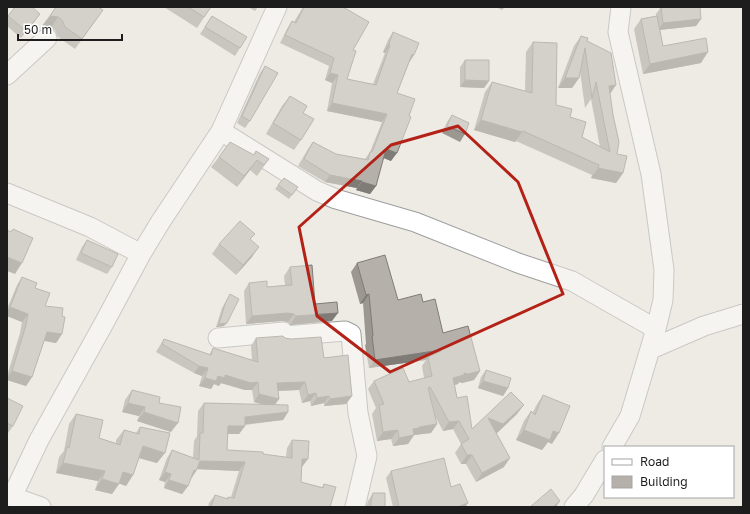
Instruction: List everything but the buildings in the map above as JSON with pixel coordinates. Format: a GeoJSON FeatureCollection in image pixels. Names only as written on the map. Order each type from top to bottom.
{"type":"FeatureCollection","features":[{"type":"Feature","properties":{"kind":"street"},"geometry":{"type":"LineString","coordinates":[[41,507],[9,496],[141,254],[161,220],[221,131],[277,7]]}},
{"type":"Feature","properties":{"kind":"street"},"geometry":{"type":"LineString","coordinates":[[613,446],[630,416],[656,329],[663,300],[664,270],[650,174],[618,32],[621,7]]}},
{"type":"Feature","properties":{"kind":"street"},"geometry":{"type":"LineString","coordinates":[[7,74],[47,38]]}},
{"type":"Feature","properties":{"kind":"street"},"geometry":{"type":"LineString","coordinates":[[221,131],[317,191],[336,199],[415,222],[518,263],[572,281],[656,329]]}},
{"type":"Feature","properties":{"kind":"street"},"geometry":{"type":"LineString","coordinates":[[7,179],[14,196],[90,227],[141,254]]}},
{"type":"Feature","properties":{"kind":"street"},"geometry":{"type":"LineString","coordinates":[[650,349],[704,326],[743,314]]}},
{"type":"Feature","properties":{"kind":"street"},"geometry":{"type":"LineString","coordinates":[[725,319],[743,324]]}},
{"type":"Feature","properties":{"kind":"street"},"geometry":{"type":"LineString","coordinates":[[218,338],[283,332],[285,336],[340,331],[345,331],[350,334],[358,413],[367,456],[355,507]]}},
{"type":"Feature","properties":{"kind":"street"},"geometry":{"type":"LineString","coordinates":[[574,507],[584,495],[604,462]]}},
{"type":"Feature","properties":{"kind":"highlighted area"},"geometry":{"type":"Polygon","coordinates":[[[458,126],[518,182],[563,294],[390,372],[317,316],[299,227],[391,145],[458,126]]]}}]}
